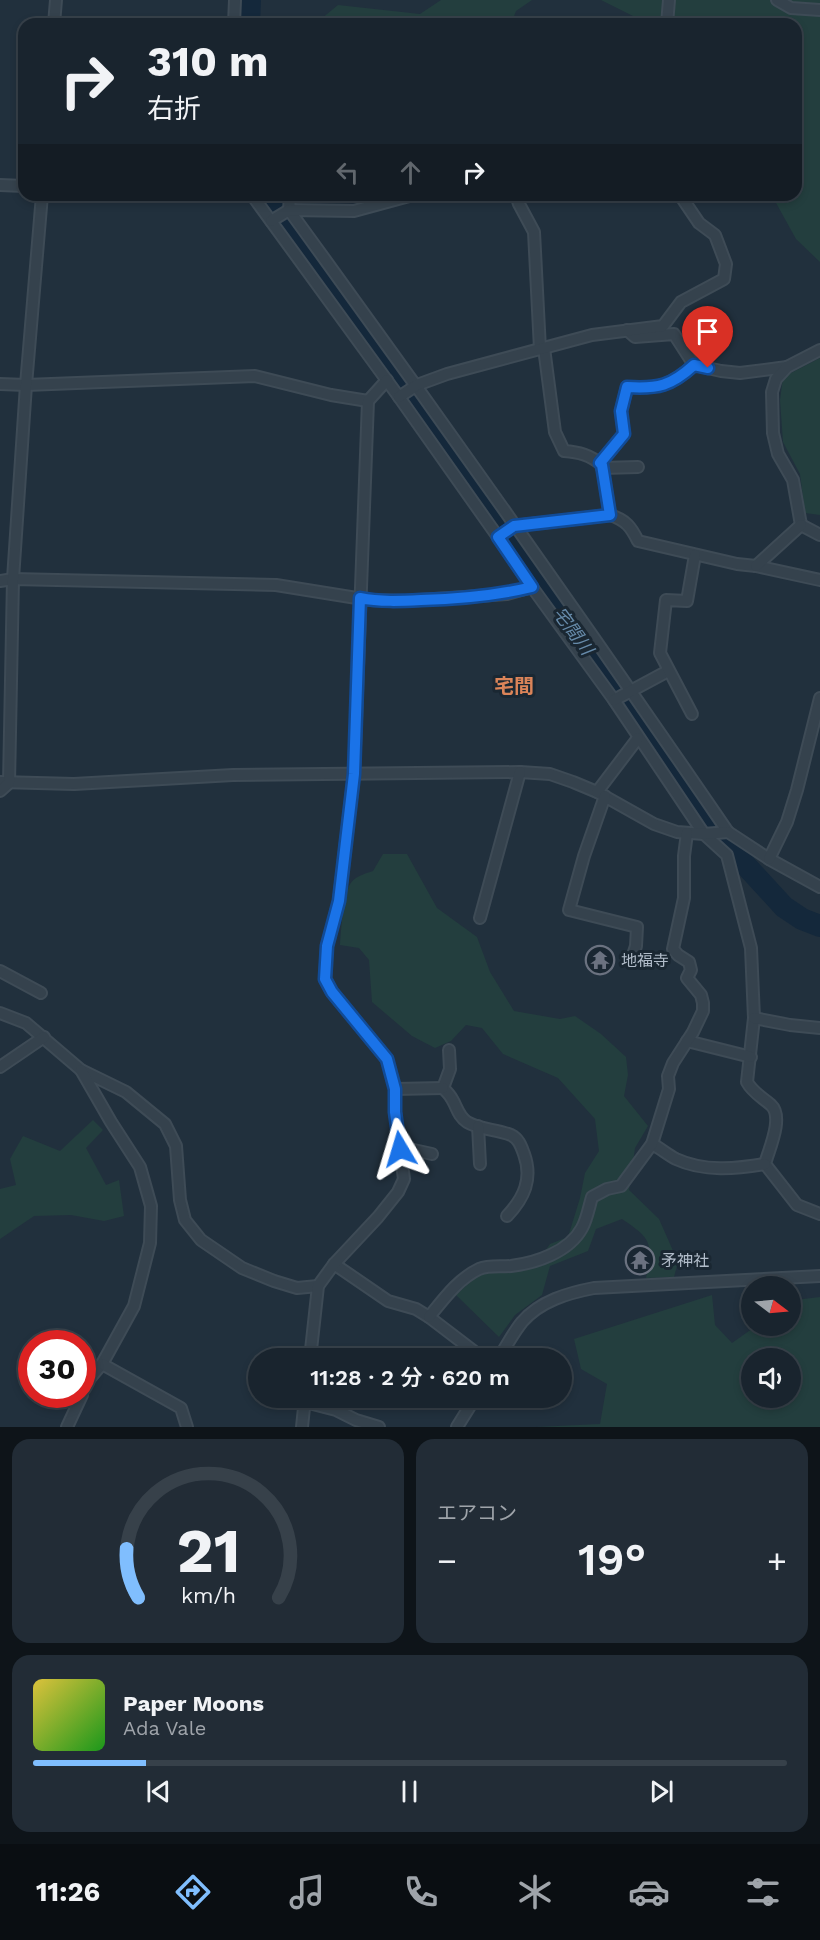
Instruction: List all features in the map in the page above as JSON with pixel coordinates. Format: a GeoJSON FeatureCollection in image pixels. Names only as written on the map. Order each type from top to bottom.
{"type":"FeatureCollection","features":[{"type":"Feature","properties":{"kind":"street"},"geometry":{"type":"LineString","coordinates":[[54,18],[56,0]]}},
{"type":"Feature","properties":{"kind":"street"},"geometry":{"type":"LineString","coordinates":[[234,18],[235,0]]}},
{"type":"Feature","properties":{"kind":"street"},"geometry":{"type":"LineString","coordinates":[[668,18],[669,0]]}},
{"type":"Feature","properties":{"kind":"street"},"geometry":{"type":"LineString","coordinates":[[777,0],[791,8],[820,10]]}},
{"type":"Feature","properties":{"kind":"street"},"geometry":{"type":"LineString","coordinates":[[0,185],[18,186]]}},
{"type":"Feature","properties":{"kind":"street"},"geometry":{"type":"LineString","coordinates":[[0,792],[4,783],[13,579],[41,201]]}},
{"type":"Feature","properties":{"kind":"street"},"geometry":{"type":"LineString","coordinates":[[257,201],[273,219],[387,380],[409,391],[507,531],[532,587],[623,694],[638,738],[704,834],[727,855],[751,948],[754,1018],[747,1082],[751,1090],[774,1107],[778,1119],[765,1164]]}},
{"type":"Feature","properties":{"kind":"street"},"geometry":{"type":"LineString","coordinates":[[289,201],[288,211],[409,391],[623,694],[728,832],[769,859],[820,887]]}},
{"type":"Feature","properties":{"kind":"street"},"geometry":{"type":"LineString","coordinates":[[273,219],[288,211],[354,212],[392,201]]}},
{"type":"Feature","properties":{"kind":"street"},"geometry":{"type":"LineString","coordinates":[[518,201],[534,232],[542,348],[555,432],[564,451],[578,452],[592,457],[601,465],[610,515]]}},
{"type":"Feature","properties":{"kind":"street"},"geometry":{"type":"LineString","coordinates":[[409,391],[447,374],[592,335],[663,326],[681,302],[724,279],[726,264],[715,235],[699,223],[684,201]]}},
{"type":"Feature","properties":{"kind":"street"},"geometry":{"type":"LineString","coordinates":[[627,330],[635,337],[674,334],[694,365],[740,373],[787,368]]}},
{"type":"Feature","properties":{"kind":"street"},"geometry":{"type":"LineString","coordinates":[[801,525],[793,480],[778,454],[773,433],[772,392],[776,379],[787,368],[820,350]]}},
{"type":"Feature","properties":{"kind":"street"},"geometry":{"type":"LineString","coordinates":[[601,465],[624,434],[621,411],[627,387],[659,388],[694,365]]}},
{"type":"Feature","properties":{"kind":"street"},"geometry":{"type":"LineString","coordinates":[[0,384],[26,385],[255,376],[331,395],[368,401]]}},
{"type":"Feature","properties":{"kind":"street"},"geometry":{"type":"LineString","coordinates":[[311,1348],[318,1286],[334,1264],[378,1217],[398,1192],[404,1179],[395,1112],[395,1089],[387,1059],[332,992],[325,979],[327,946],[339,901],[354,774],[368,401],[387,380]]}},
{"type":"Feature","properties":{"kind":"street"},"geometry":{"type":"LineString","coordinates":[[601,465],[638,467]]}},
{"type":"Feature","properties":{"kind":"street"},"geometry":{"type":"LineString","coordinates":[[507,531],[610,515],[630,525],[638,541],[736,564],[820,580]]}},
{"type":"Feature","properties":{"kind":"street"},"geometry":{"type":"LineString","coordinates":[[801,525],[820,535]]}},
{"type":"Feature","properties":{"kind":"street"},"geometry":{"type":"LineString","coordinates":[[756,566],[801,525]]}},
{"type":"Feature","properties":{"kind":"street"},"geometry":{"type":"LineString","coordinates":[[692,714],[660,653],[666,600],[687,601],[695,555]]}},
{"type":"Feature","properties":{"kind":"street"},"geometry":{"type":"LineString","coordinates":[[0,581],[13,579],[276,585],[360,598],[406,601],[507,594],[532,587]]}},
{"type":"Feature","properties":{"kind":"street"},"geometry":{"type":"LineString","coordinates":[[623,694],[668,671]]}},
{"type":"Feature","properties":{"kind":"street"},"geometry":{"type":"LineString","coordinates":[[769,859],[787,822],[820,699]]}},
{"type":"Feature","properties":{"kind":"street"},"geometry":{"type":"LineString","coordinates":[[631,961],[636,946],[637,927],[569,910],[601,794],[638,738]]}},
{"type":"Feature","properties":{"kind":"street"},"geometry":{"type":"LineString","coordinates":[[4,783],[74,784],[233,775],[520,772],[550,774],[601,794],[654,824],[677,832],[704,834],[728,832]]}},
{"type":"Feature","properties":{"kind":"street"},"geometry":{"type":"LineString","coordinates":[[480,918],[520,772]]}},
{"type":"Feature","properties":{"kind":"street"},"geometry":{"type":"LineString","coordinates":[[429,1317],[449,1292],[476,1270],[488,1266],[523,1263],[566,1247],[583,1227],[592,1197],[607,1189],[621,1186],[652,1143],[669,1089],[668,1076],[702,1011],[703,1003],[701,995],[687,978],[691,970],[689,962],[673,949],[684,898],[684,856],[687,833]]}},
{"type":"Feature","properties":{"kind":"street"},"geometry":{"type":"LineString","coordinates":[[0,971],[41,993]]}},
{"type":"Feature","properties":{"kind":"street"},"geometry":{"type":"LineString","coordinates":[[0,1013],[26,1023],[81,1070],[126,1092],[165,1124],[176,1146],[180,1200],[185,1220],[201,1240],[242,1268],[264,1277],[297,1288],[318,1286]]}},
{"type":"Feature","properties":{"kind":"street"},"geometry":{"type":"LineString","coordinates":[[754,1018],[820,1028]]}},
{"type":"Feature","properties":{"kind":"street"},"geometry":{"type":"LineString","coordinates":[[0,1067],[44,1037]]}},
{"type":"Feature","properties":{"kind":"street"},"geometry":{"type":"LineString","coordinates":[[687,1041],[750,1056]]}},
{"type":"Feature","properties":{"kind":"street"},"geometry":{"type":"LineString","coordinates":[[443,1088],[450,1069],[449,1050]]}},
{"type":"Feature","properties":{"kind":"street"},"geometry":{"type":"LineString","coordinates":[[81,1070],[140,1167],[152,1206],[150,1243],[134,1306],[96,1371]]}},
{"type":"Feature","properties":{"kind":"street"},"geometry":{"type":"LineString","coordinates":[[395,1089],[443,1088]]}},
{"type":"Feature","properties":{"kind":"street"},"geometry":{"type":"LineString","coordinates":[[443,1088],[453,1100],[456,1111],[465,1121],[510,1135],[518,1140],[527,1161],[529,1177],[518,1204],[507,1216]]}},
{"type":"Feature","properties":{"kind":"street"},"geometry":{"type":"LineString","coordinates":[[478,1126],[480,1164]]}},
{"type":"Feature","properties":{"kind":"street"},"geometry":{"type":"LineString","coordinates":[[652,1143],[676,1159],[698,1166],[733,1169],[765,1164]]}},
{"type":"Feature","properties":{"kind":"street"},"geometry":{"type":"LineString","coordinates":[[400,1147],[432,1154]]}},
{"type":"Feature","properties":{"kind":"street"},"geometry":{"type":"LineString","coordinates":[[765,1164],[797,1205],[820,1214]]}},
{"type":"Feature","properties":{"kind":"street"},"geometry":{"type":"LineString","coordinates":[[334,1264],[388,1301],[416,1309],[429,1317],[470,1348]]}},
{"type":"Feature","properties":{"kind":"street"},"geometry":{"type":"LineString","coordinates":[[505,1348],[522,1322],[542,1305],[569,1293],[594,1288],[820,1276]]}},
{"type":"Feature","properties":{"kind":"street"},"geometry":{"type":"LineString","coordinates":[[102,1364],[181,1407],[190,1427]]}},
{"type":"Feature","properties":{"kind":"street"},"geometry":{"type":"LineString","coordinates":[[67,1427],[75,1408]]}},
{"type":"Feature","properties":{"kind":"street"},"geometry":{"type":"LineString","coordinates":[[302,1427],[304,1408]]}},
{"type":"Feature","properties":{"kind":"street"},"geometry":{"type":"LineString","coordinates":[[330,1408],[379,1427]]}},
{"type":"Feature","properties":{"kind":"street"},"geometry":{"type":"LineString","coordinates":[[457,1427],[469,1408]]}},
{"type":"Feature","properties":{"kind":"green space"},"geometry":{"type":"Polygon","coordinates":[[[441,0],[532,0],[516,11],[513,18],[322,18],[338,5],[420,14],[441,0]]]}},
{"type":"Feature","properties":{"kind":"green space"},"geometry":{"type":"Polygon","coordinates":[[[601,0],[820,0],[820,262],[796,239],[775,201],[802,201],[802,18],[637,18],[601,0]]]}},
{"type":"Feature","properties":{"kind":"green space"},"geometry":{"type":"Polygon","coordinates":[[[820,358],[820,515],[805,513],[800,474],[783,442],[780,400],[783,377],[820,358]]]}},
{"type":"Feature","properties":{"kind":"green space"},"geometry":{"type":"Polygon","coordinates":[[[383,854],[407,854],[437,908],[477,937],[490,972],[514,1011],[560,1019],[575,1016],[601,1034],[626,1057],[628,1075],[624,1096],[648,1126],[635,1148],[629,1190],[659,1219],[678,1262],[674,1277],[646,1278],[648,1243],[645,1237],[622,1219],[596,1229],[588,1251],[550,1266],[542,1295],[515,1315],[499,1337],[456,1295],[477,1276],[492,1271],[521,1270],[536,1264],[550,1244],[568,1237],[585,1173],[599,1151],[595,1119],[558,1078],[503,1054],[482,1028],[466,1025],[451,1041],[435,1048],[412,1036],[372,1002],[369,960],[359,948],[340,945],[340,939],[349,886],[356,878],[373,871],[383,854]]]}},
{"type":"Feature","properties":{"kind":"green space"},"geometry":{"type":"Polygon","coordinates":[[[93,1120],[103,1130],[86,1148],[106,1185],[119,1180],[124,1216],[104,1221],[71,1215],[34,1216],[0,1239],[0,1189],[16,1185],[10,1159],[23,1136],[60,1151],[93,1120]]]}},
{"type":"Feature","properties":{"kind":"green space"},"geometry":{"type":"Polygon","coordinates":[[[712,1295],[715,1325],[732,1343],[742,1336],[801,1336],[801,1299],[820,1297],[820,1427],[536,1427],[600,1424],[607,1384],[581,1369],[574,1339],[712,1295]]]}},
{"type":"Feature","properties":{"kind":"waterway","name":"宅間川"},"geometry":{"type":"LineString","coordinates":[[249,18],[250,0]]}},
{"type":"Feature","properties":{"kind":"waterway","name":"宅間川"},"geometry":{"type":"LineString","coordinates":[[270,201],[404,381],[555,605],[728,846],[784,907],[802,919],[820,926]]}},
{"type":"Feature","properties":{"kind":"place","name":"地福寺"},"geometry":{"type":"Point","coordinates":[600,960]}},
{"type":"Feature","properties":{"kind":"place","name":"矛神社"},"geometry":{"type":"Point","coordinates":[640,1260]}},
{"type":"Feature","properties":{"kind":"district","name":"宅間"},"geometry":{"type":"Point","coordinates":[514,686]}},
{"type":"Feature","properties":{"kind":"route"},"geometry":{"type":"LineString","coordinates":[[400,1149],[395,1112],[395,1089],[387,1059],[332,992],[325,979],[327,946],[339,901],[354,774],[360,598],[406,601],[455,599],[507,594],[532,587],[498,537],[514,526],[610,515],[600,463],[624,434],[621,411],[627,387],[659,388],[694,365],[708,368]]}}]}
